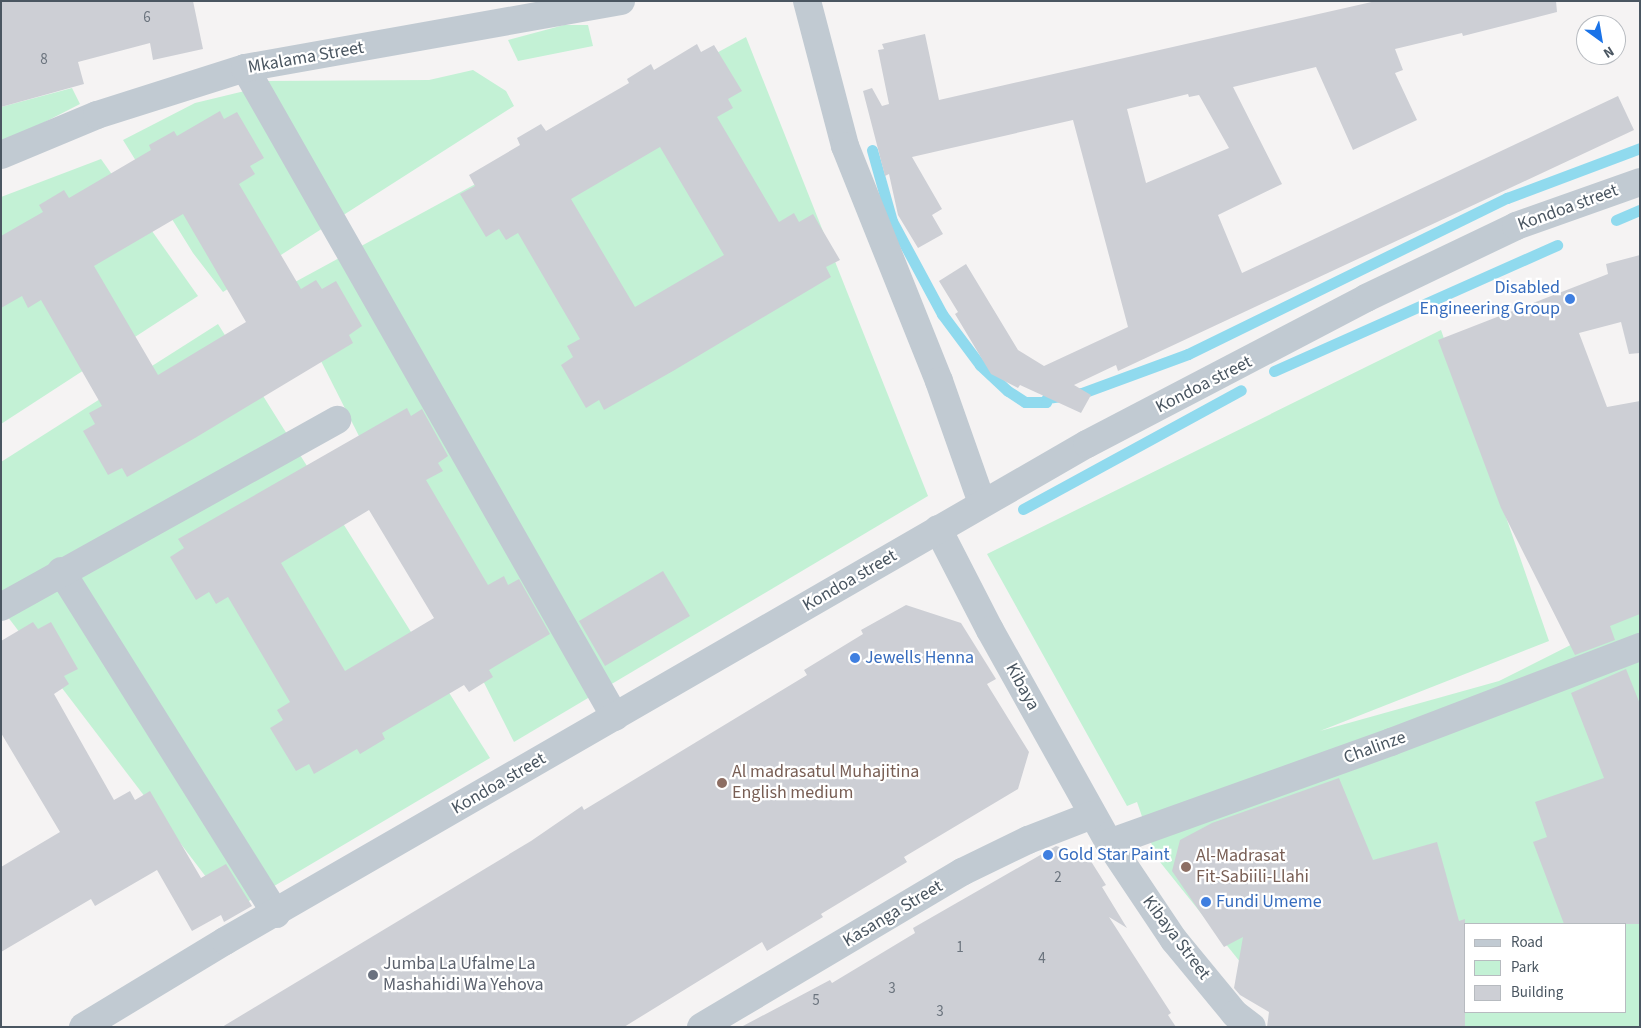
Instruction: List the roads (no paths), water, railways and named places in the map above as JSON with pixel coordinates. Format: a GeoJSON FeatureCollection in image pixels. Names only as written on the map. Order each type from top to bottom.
{"type":"FeatureCollection","features":[{"type":"Feature","properties":{"kind":"street","name":"Mkalama Street"},"geometry":{"type":"LineString","coordinates":[[1,155],[97,115],[245,68],[621,1]]}},
{"type":"Feature","properties":{"kind":"street"},"geometry":{"type":"LineString","coordinates":[[807,1],[845,146],[939,381],[982,503]]}},
{"type":"Feature","properties":{"kind":"street"},"geometry":{"type":"LineString","coordinates":[[245,68],[615,717]]}},
{"type":"Feature","properties":{"kind":"street","name":"Kondoa street"},"geometry":{"type":"LineString","coordinates":[[83,1027],[225,941],[276,914],[982,503],[1087,444],[1375,294],[1516,226],[1640,182]]}},
{"type":"Feature","properties":{"kind":"street"},"geometry":{"type":"LineString","coordinates":[[1,607],[61,571],[337,420]]}},
{"type":"Feature","properties":{"kind":"street","name":"Kibaya"},"geometry":{"type":"LineString","coordinates":[[938,530],[1109,843]]}},
{"type":"Feature","properties":{"kind":"street"},"geometry":{"type":"LineString","coordinates":[[61,571],[276,914]]}},
{"type":"Feature","properties":{"kind":"street","name":"Chalinze"},"geometry":{"type":"LineString","coordinates":[[1109,843],[1392,742],[1640,647]]}},
{"type":"Feature","properties":{"kind":"street","name":"Kasanga Street"},"geometry":{"type":"LineString","coordinates":[[701,1027],[962,872],[1028,840],[1092,815]]}},
{"type":"Feature","properties":{"kind":"street","name":"Kibaya Street"},"geometry":{"type":"LineString","coordinates":[[1109,843],[1174,940],[1235,1014],[1252,1027]]}},
{"type":"Feature","properties":{"kind":"waterway"},"geometry":{"type":"LineString","coordinates":[[872,150],[892,221],[942,314],[980,365],[1008,391],[1025,402],[1046,402],[1047,398],[1082,393],[1188,354],[1507,198],[1640,148]]}},
{"type":"Feature","properties":{"kind":"waterway"},"geometry":{"type":"LineString","coordinates":[[1616,220],[1640,210]]}},
{"type":"Feature","properties":{"kind":"waterway"},"geometry":{"type":"LineString","coordinates":[[1274,371],[1557,245]]}},
{"type":"Feature","properties":{"kind":"waterway"},"geometry":{"type":"LineString","coordinates":[[1023,509],[1241,390]]}},
{"type":"Feature","properties":{"kind":"place","name":"Disabled Engineering Group"},"geometry":{"type":"Point","coordinates":[1570,299]}},
{"type":"Feature","properties":{"kind":"place","name":"Jewells Henna"},"geometry":{"type":"Point","coordinates":[855,658]}},
{"type":"Feature","properties":{"kind":"place","name":"Al madrasatul Muhajitina English medium"},"geometry":{"type":"Point","coordinates":[722,783]}},
{"type":"Feature","properties":{"kind":"place","name":"Gold Star Paint"},"geometry":{"type":"Point","coordinates":[1048,855]}},
{"type":"Feature","properties":{"kind":"place","name":"Al-Madrasat Fit-Sabiili-Llahi"},"geometry":{"type":"Point","coordinates":[1186,867]}},
{"type":"Feature","properties":{"kind":"place","name":"Fundi Umeme"},"geometry":{"type":"Point","coordinates":[1206,902]}},
{"type":"Feature","properties":{"kind":"place","name":"Jumba La Ufalme La Mashahidi Wa Yehova"},"geometry":{"type":"Point","coordinates":[373,975]}}]}
